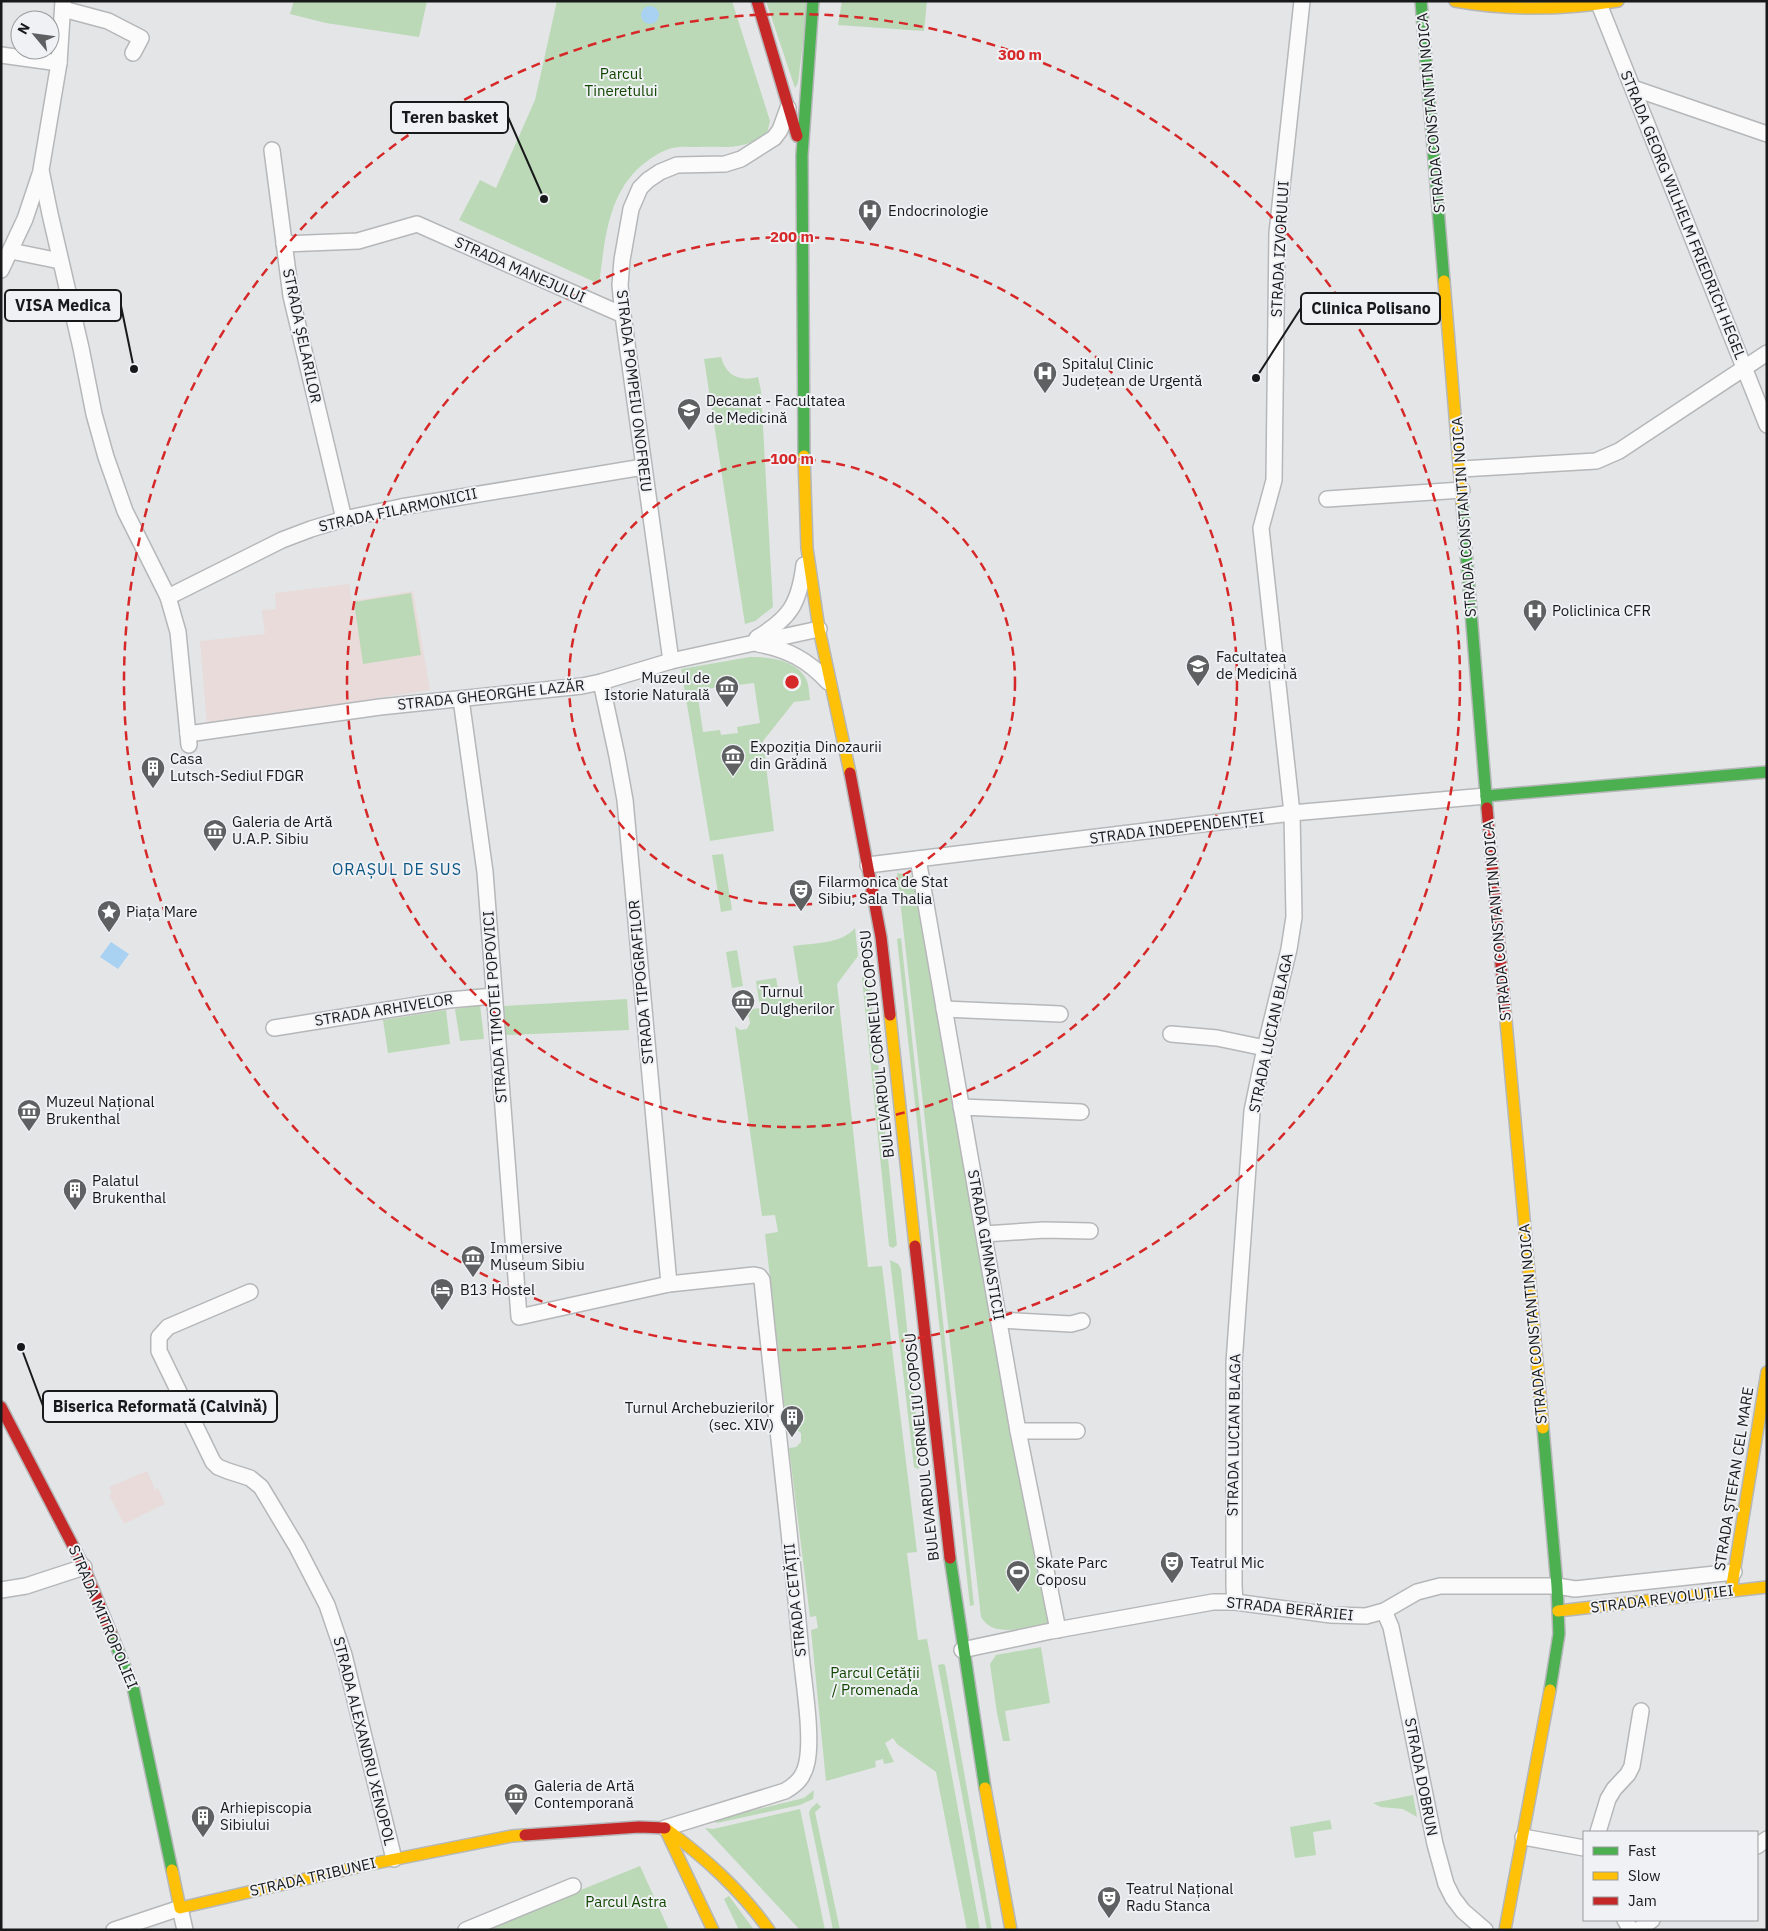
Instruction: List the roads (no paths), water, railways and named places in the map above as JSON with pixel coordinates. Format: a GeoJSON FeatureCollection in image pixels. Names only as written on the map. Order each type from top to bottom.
{"type":"FeatureCollection","features":[{"type":"Feature","properties":{"kind":"main road","name":"BULEVARDUL CORNELIU COPOSU"},"geometry":{"type":"LineString","coordinates":[[757,1],[789,104],[802,155]]}},
{"type":"Feature","properties":{"kind":"main road","name":"BULEVARDUL CORNELIU COPOSU"},"geometry":{"type":"LineString","coordinates":[[813,1],[802,155],[803,408],[807,548],[819,629],[853,787],[883,952],[950,1569],[962,1650],[1011,1930]]}},
{"type":"Feature","properties":{"kind":"main road","name":"STRADA CONSTANTIN NOICA"},"geometry":{"type":"LineString","coordinates":[[1422,1],[1486,796],[1557,1586],[1559,1634],[1557,1654],[1505,1930]]}},
{"type":"Feature","properties":{"kind":"main road"},"geometry":{"type":"LineString","coordinates":[[1455,1],[1487,7],[1599,4],[1618,1]]}},
{"type":"Feature","properties":{"kind":"main road"},"geometry":{"type":"LineString","coordinates":[[1486,796],[1767,772]]}},
{"type":"Feature","properties":{"kind":"main road","name":"STRADA ȘTEFAN CEL MARE"},"geometry":{"type":"LineString","coordinates":[[1730,1591],[1767,1372]]}},
{"type":"Feature","properties":{"kind":"main road","name":"STRADA MITROPOLIEI"},"geometry":{"type":"LineString","coordinates":[[1,1407],[84,1567],[133,1687],[180,1908]]}},
{"type":"Feature","properties":{"kind":"main road","name":"STRADA REVOLUȚIEI"},"geometry":{"type":"LineString","coordinates":[[1558,1611],[1767,1587]]}},
{"type":"Feature","properties":{"kind":"main road"},"geometry":{"type":"LineString","coordinates":[[665,1828],[717,1869],[746,1900],[769,1930]]}},
{"type":"Feature","properties":{"kind":"main road"},"geometry":{"type":"LineString","coordinates":[[665,1828],[713,1930]]}},
{"type":"Feature","properties":{"kind":"main road","name":"STRADA TRIBUNEI"},"geometry":{"type":"LineString","coordinates":[[180,1908],[394,1859],[526,1834],[665,1828]]}},
{"type":"Feature","properties":{"kind":"main road"},"geometry":{"type":"LineString","coordinates":[[694,1891],[695,1883],[701,1874],[717,1869]]}},
{"type":"Feature","properties":{"kind":"street","name":"STRADA IZVORULUI"},"geometry":{"type":"LineString","coordinates":[[1270,496],[1274,480],[1277,233],[1302,1]]}},
{"type":"Feature","properties":{"kind":"street","name":"STRADA GEORG WILHELM FRIEDRICH HEGEL"},"geometry":{"type":"LineString","coordinates":[[1599,4],[1767,425]]}},
{"type":"Feature","properties":{"kind":"street"},"geometry":{"type":"LineString","coordinates":[[1,270],[25,219],[41,170],[58,63],[63,5],[108,21],[141,38],[134,53]]}},
{"type":"Feature","properties":{"kind":"street"},"geometry":{"type":"LineString","coordinates":[[1,55],[58,63]]}},
{"type":"Feature","properties":{"kind":"street"},"geometry":{"type":"LineString","coordinates":[[1633,88],[1767,134]]}},
{"type":"Feature","properties":{"kind":"street","name":"STRADA POMPEIU ONOFREIU"},"geometry":{"type":"LineString","coordinates":[[671,661],[643,467],[620,285],[631,209],[640,188],[648,180],[668,168],[677,165],[733,162],[756,151],[774,138],[782,125],[789,104]]}},
{"type":"Feature","properties":{"kind":"street","name":"STRADA ȘELARILOR"},"geometry":{"type":"LineString","coordinates":[[272,150],[291,296],[344,519]]}},
{"type":"Feature","properties":{"kind":"street"},"geometry":{"type":"LineString","coordinates":[[41,170],[94,414],[115,487],[136,535],[168,597]]}},
{"type":"Feature","properties":{"kind":"street","name":"STRADA MANEJULUI"},"geometry":{"type":"LineString","coordinates":[[284,244],[358,241],[417,224],[623,315]]}},
{"type":"Feature","properties":{"kind":"street"},"geometry":{"type":"LineString","coordinates":[[11,251],[60,261]]}},
{"type":"Feature","properties":{"kind":"street"},"geometry":{"type":"LineString","coordinates":[[1460,469],[1596,461],[1608,457],[1767,353]]}},
{"type":"Feature","properties":{"kind":"street","name":"STRADA FILARMONICII"},"geometry":{"type":"LineString","coordinates":[[168,597],[282,540],[344,519],[420,504],[643,467]]}},
{"type":"Feature","properties":{"kind":"street"},"geometry":{"type":"LineString","coordinates":[[1327,499],[1462,490]]}},
{"type":"Feature","properties":{"kind":"street","name":"STRADA LUCIAN BLAGA"},"geometry":{"type":"LineString","coordinates":[[1235,1602],[1234,1363],[1252,1111],[1289,949],[1294,917],[1292,813],[1261,528],[1270,496]]}},
{"type":"Feature","properties":{"kind":"street"},"geometry":{"type":"LineString","coordinates":[[749,643],[779,624],[786,617],[801,585],[807,548]]}},
{"type":"Feature","properties":{"kind":"street","name":"STRADA GHEORGHE LAZĂR"},"geometry":{"type":"LineString","coordinates":[[168,597],[178,632],[188,740],[380,707],[601,682],[671,661],[819,629]]}},
{"type":"Feature","properties":{"kind":"street"},"geometry":{"type":"LineString","coordinates":[[749,643],[773,647],[794,655],[817,670],[830,684]]}},
{"type":"Feature","properties":{"kind":"street","name":"STRADA TIPOGRAFILOR"},"geometry":{"type":"LineString","coordinates":[[601,682],[617,756],[624,800],[669,1284]]}},
{"type":"Feature","properties":{"kind":"street","name":"STRADA TIMOTEI POPOVICI"},"geometry":{"type":"LineString","coordinates":[[461,699],[485,872],[519,1317],[669,1284]]}},
{"type":"Feature","properties":{"kind":"street","name":"STRADA INDEPENDENȚEI"},"geometry":{"type":"LineString","coordinates":[[868,864],[1292,813],[1486,796]]}},
{"type":"Feature","properties":{"kind":"street","name":"STRADA GIMNASTICII"},"geometry":{"type":"LineString","coordinates":[[918,859],[1018,1431],[1058,1630]]}},
{"type":"Feature","properties":{"kind":"street","name":"STRADA ARHIVELOR"},"geometry":{"type":"LineString","coordinates":[[274,1028],[449,1000],[494,996]]}},
{"type":"Feature","properties":{"kind":"street"},"geometry":{"type":"LineString","coordinates":[[944,1009],[1060,1014]]}},
{"type":"Feature","properties":{"kind":"street"},"geometry":{"type":"LineString","coordinates":[[1171,1034],[1217,1038],[1265,1048]]}},
{"type":"Feature","properties":{"kind":"street"},"geometry":{"type":"LineString","coordinates":[[961,1106],[1081,1112]]}},
{"type":"Feature","properties":{"kind":"street"},"geometry":{"type":"LineString","coordinates":[[984,1234],[1044,1230],[1090,1231]]}},
{"type":"Feature","properties":{"kind":"street","name":"STRADA CETĂȚII"},"geometry":{"type":"LineString","coordinates":[[665,1828],[785,1791],[794,1786],[801,1778],[808,1760],[807,1717],[795,1586],[778,1444],[762,1280],[759,1276],[754,1275],[669,1284]]}},
{"type":"Feature","properties":{"kind":"street","name":"STRADA ALEXANDRU XENOPOL"},"geometry":{"type":"LineString","coordinates":[[250,1292],[168,1327],[159,1337],[158,1348],[213,1462],[223,1469],[250,1478],[261,1487],[297,1547],[327,1605],[344,1655],[394,1859]]}},
{"type":"Feature","properties":{"kind":"street"},"geometry":{"type":"LineString","coordinates":[[999,1320],[1070,1324],[1082,1321]]}},
{"type":"Feature","properties":{"kind":"street"},"geometry":{"type":"LineString","coordinates":[[1018,1431],[1077,1431]]}},
{"type":"Feature","properties":{"kind":"street"},"geometry":{"type":"LineString","coordinates":[[1,1590],[26,1586],[84,1567]]}},
{"type":"Feature","properties":{"kind":"street","name":"STRADA REVOLUȚIEI"},"geometry":{"type":"LineString","coordinates":[[1557,1586],[1575,1589],[1734,1572]]}},
{"type":"Feature","properties":{"kind":"street","name":"STRADA BERĂRIEI"},"geometry":{"type":"LineString","coordinates":[[962,1650],[1162,1610],[1212,1602],[1235,1602],[1331,1615],[1366,1616],[1384,1611],[1417,1592],[1440,1586],[1557,1586]]}},
{"type":"Feature","properties":{"kind":"street","name":"STRADA DOBRUN"},"geometry":{"type":"LineString","coordinates":[[1384,1611],[1391,1627],[1435,1844],[1446,1884],[1453,1898],[1463,1911],[1485,1930]]}},
{"type":"Feature","properties":{"kind":"street"},"geometry":{"type":"LineString","coordinates":[[1598,1831],[1608,1799],[1632,1766],[1641,1711]]}},
{"type":"Feature","properties":{"kind":"street"},"geometry":{"type":"LineString","coordinates":[[1523,1837],[1583,1848]]}},
{"type":"Feature","properties":{"kind":"street"},"geometry":{"type":"LineString","coordinates":[[466,1930],[573,1886]]}},
{"type":"Feature","properties":{"kind":"street","name":"STRADA TRIBUNEI"},"geometry":{"type":"LineString","coordinates":[[114,1930],[180,1908]]}},
{"type":"Feature","properties":{"kind":"street","name":"STRADA MITROPOLIEI"},"geometry":{"type":"LineString","coordinates":[[180,1908],[185,1930]]}},
{"type":"Feature","properties":{"kind":"street"},"geometry":{"type":"LineString","coordinates":[[1638,1930],[1651,1921]]}},
{"type":"Feature","properties":{"kind":"water"},"geometry":{"type":"Polygon","coordinates":[[[650,6],[656,9],[659,15],[656,21],[650,24],[644,21],[641,15],[644,9],[650,6]]]}},
{"type":"Feature","properties":{"kind":"water"},"geometry":{"type":"Polygon","coordinates":[[[111,942],[129,954],[118,969],[100,957],[111,942]]]}},
{"type":"Feature","properties":{"kind":"place","name":"Teren basket"},"geometry":{"type":"Point","coordinates":[544,199]}},
{"type":"Feature","properties":{"kind":"place","name":"Endocrinologie"},"geometry":{"type":"Point","coordinates":[870,232]}},
{"type":"Feature","properties":{"kind":"place","name":"VISA Medica"},"geometry":{"type":"Point","coordinates":[134,369]}},
{"type":"Feature","properties":{"kind":"place","name":"Clinica Polisano"},"geometry":{"type":"Point","coordinates":[1256,378]}},
{"type":"Feature","properties":{"kind":"place","name":"Spitalul Clinic Județean de Urgentă"},"geometry":{"type":"Point","coordinates":[1045,394]}},
{"type":"Feature","properties":{"kind":"place","name":"Decanat - Facultatea de Medicină"},"geometry":{"type":"Point","coordinates":[689,431]}},
{"type":"Feature","properties":{"kind":"place","name":"Policlinica CFR"},"geometry":{"type":"Point","coordinates":[1535,632]}},
{"type":"Feature","properties":{"kind":"place","name":"Facultatea de Medicină"},"geometry":{"type":"Point","coordinates":[1198,687]}},
{"type":"Feature","properties":{"kind":"place","name":"Muzeul de Istorie Naturală"},"geometry":{"type":"Point","coordinates":[727,708]}},
{"type":"Feature","properties":{"kind":"place","name":"Expoziția Dinozaurii din Grădină"},"geometry":{"type":"Point","coordinates":[733,777]}},
{"type":"Feature","properties":{"kind":"place","name":"Casa Lutsch-Sediul FDGR"},"geometry":{"type":"Point","coordinates":[153,789]}},
{"type":"Feature","properties":{"kind":"place","name":"Galeria de Artă U.A.P. Sibiu"},"geometry":{"type":"Point","coordinates":[215,852]}},
{"type":"Feature","properties":{"kind":"place","name":"Filarmonica de Stat Sibiu, Sala Thalia"},"geometry":{"type":"Point","coordinates":[801,912]}},
{"type":"Feature","properties":{"kind":"place","name":"Piața Mare"},"geometry":{"type":"Point","coordinates":[109,933]}},
{"type":"Feature","properties":{"kind":"place","name":"Turnul Dulgherilor"},"geometry":{"type":"Point","coordinates":[743,1022]}},
{"type":"Feature","properties":{"kind":"place","name":"Muzeul Național Brukenthal"},"geometry":{"type":"Point","coordinates":[29,1132]}},
{"type":"Feature","properties":{"kind":"place","name":"Palatul Brukenthal"},"geometry":{"type":"Point","coordinates":[75,1211]}},
{"type":"Feature","properties":{"kind":"place","name":"Immersive Museum Sibiu"},"geometry":{"type":"Point","coordinates":[473,1278]}},
{"type":"Feature","properties":{"kind":"place","name":"B13 Hostel"},"geometry":{"type":"Point","coordinates":[442,1311]}},
{"type":"Feature","properties":{"kind":"place","name":"Biserica Reformată (Calvină)"},"geometry":{"type":"Point","coordinates":[21,1347]}},
{"type":"Feature","properties":{"kind":"place","name":"Turnul Archebuzierilor (sec. XIV)"},"geometry":{"type":"Point","coordinates":[792,1438]}},
{"type":"Feature","properties":{"kind":"place","name":"Teatrul Mic"},"geometry":{"type":"Point","coordinates":[1172,1584]}},
{"type":"Feature","properties":{"kind":"place","name":"Skate Parc Coposu"},"geometry":{"type":"Point","coordinates":[1018,1593]}},
{"type":"Feature","properties":{"kind":"place","name":"Galeria de Artă Contemporană"},"geometry":{"type":"Point","coordinates":[516,1816]}},
{"type":"Feature","properties":{"kind":"place","name":"Arhiepiscopia Sibiului"},"geometry":{"type":"Point","coordinates":[203,1838]}},
{"type":"Feature","properties":{"kind":"place","name":"Teatrul Național Radu Stanca"},"geometry":{"type":"Point","coordinates":[1109,1919]}},
{"type":"Feature","properties":{"kind":"district","name":"ORAȘUL DE SUS"},"geometry":{"type":"Point","coordinates":[397,869]}},
{"type":"Feature","properties":{"kind":"park label","name":"Parcul Tineretului"},"geometry":{"type":"Point","coordinates":[621,82]}},
{"type":"Feature","properties":{"kind":"park label","name":"Parcul Cetății / Promenada"},"geometry":{"type":"Point","coordinates":[875,1682]}},
{"type":"Feature","properties":{"kind":"park label","name":"Parcul Astra"},"geometry":{"type":"Point","coordinates":[626,1902]}}]}
